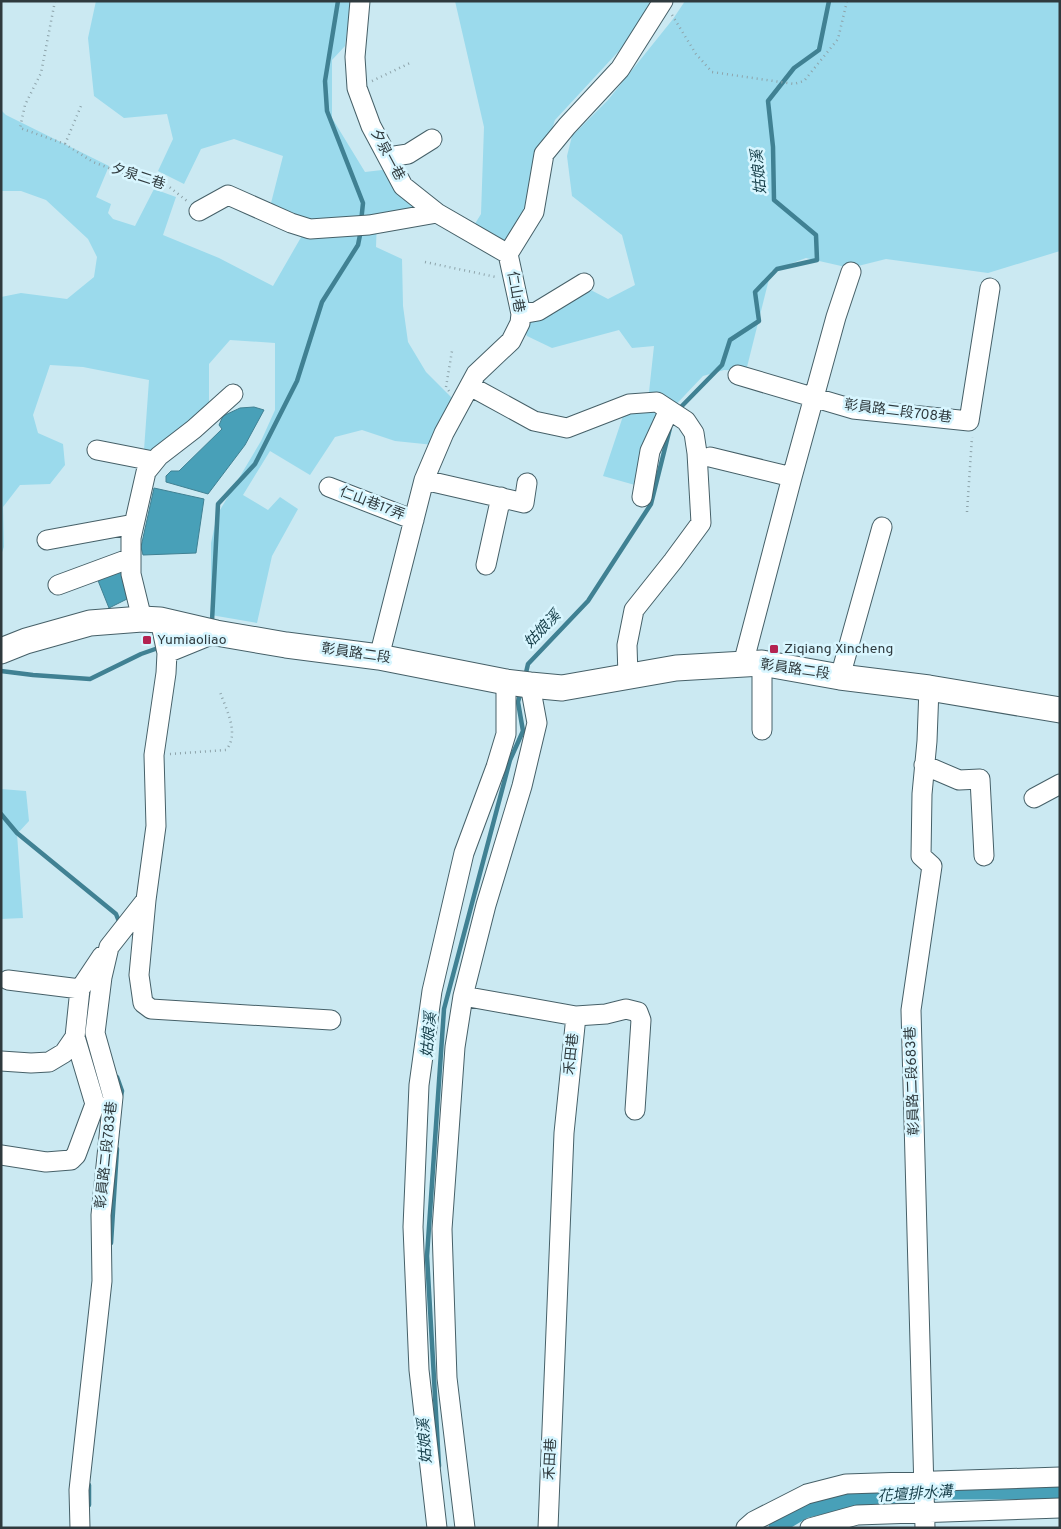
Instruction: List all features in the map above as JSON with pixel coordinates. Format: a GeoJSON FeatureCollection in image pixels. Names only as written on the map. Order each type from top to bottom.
{"type":"FeatureCollection","features":[{"type":"Feature","properties":{"kind":"main road","name":"彰員路二段"},"geometry":{"type":"LineString","coordinates":[[1,651],[26,641],[90,622],[151,620],[286,645],[379,657],[518,684],[562,688],[676,668],[753,664],[929,688],[1060,710]]}},
{"type":"Feature","properties":{"kind":"street","name":"夕泉一巷"},"geometry":{"type":"LineString","coordinates":[[360,1],[355,57],[356,88],[371,126],[403,186],[437,213],[508,254]]}},
{"type":"Feature","properties":{"kind":"street","name":"仁山巷"},"geometry":{"type":"LineString","coordinates":[[379,657],[424,480],[458,404],[476,374],[511,341],[520,324],[521,314],[508,254],[534,212],[544,154],[567,126],[620,70],[666,5]]}},
{"type":"Feature","properties":{"kind":"street"},"geometry":{"type":"LineString","coordinates":[[388,157],[408,154],[432,139]]}},
{"type":"Feature","properties":{"kind":"street"},"geometry":{"type":"LineString","coordinates":[[199,211],[228,195],[291,223],[310,229],[360,225],[437,213]]}},
{"type":"Feature","properties":{"kind":"street"},"geometry":{"type":"LineString","coordinates":[[762,730],[753,664],[792,477],[836,317],[851,272]]}},
{"type":"Feature","properties":{"kind":"street"},"geometry":{"type":"LineString","coordinates":[[521,314],[538,311],[584,283]]}},
{"type":"Feature","properties":{"kind":"street","name":"彰員路二段708巷"},"geometry":{"type":"LineString","coordinates":[[738,375],[854,409],[969,421],[990,288]]}},
{"type":"Feature","properties":{"kind":"street"},"geometry":{"type":"LineString","coordinates":[[470,386],[534,421],[567,428],[629,404],[657,402],[686,421],[694,433],[704,455],[700,523],[634,610],[627,645],[628,676]]}},
{"type":"Feature","properties":{"kind":"street"},"geometry":{"type":"LineString","coordinates":[[233,394],[153,461],[146,472],[131,538],[131,574],[167,653],[154,755],[156,826],[138,975],[143,1003],[151,1009],[331,1020]]}},
{"type":"Feature","properties":{"kind":"street"},"geometry":{"type":"LineString","coordinates":[[642,497],[650,451],[669,410]]}},
{"type":"Feature","properties":{"kind":"street"},"geometry":{"type":"LineString","coordinates":[[98,450],[153,461]]}},
{"type":"Feature","properties":{"kind":"street"},"geometry":{"type":"LineString","coordinates":[[704,455],[792,477]]}},
{"type":"Feature","properties":{"kind":"street"},"geometry":{"type":"LineString","coordinates":[[424,480],[524,503],[527,483]]}},
{"type":"Feature","properties":{"kind":"street","name":"仁山巷17弄"},"geometry":{"type":"LineString","coordinates":[[329,487],[414,520]]}},
{"type":"Feature","properties":{"kind":"street"},"geometry":{"type":"LineString","coordinates":[[486,565],[501,498]]}},
{"type":"Feature","properties":{"kind":"street"},"geometry":{"type":"LineString","coordinates":[[47,540],[134,524]]}},
{"type":"Feature","properties":{"kind":"street"},"geometry":{"type":"LineString","coordinates":[[840,677],[882,527]]}},
{"type":"Feature","properties":{"kind":"street"},"geometry":{"type":"LineString","coordinates":[[58,585],[131,558]]}},
{"type":"Feature","properties":{"kind":"street"},"geometry":{"type":"LineString","coordinates":[[167,653],[203,630]]}},
{"type":"Feature","properties":{"kind":"street"},"geometry":{"type":"LineString","coordinates":[[465,1528],[447,1378],[442,1229],[455,1047],[463,996],[486,905],[522,786],[537,723],[518,684]]}},
{"type":"Feature","properties":{"kind":"street"},"geometry":{"type":"LineString","coordinates":[[437,1528],[420,1370],[413,1227],[420,1086],[432,991],[464,853],[496,767],[518,684]]}},
{"type":"Feature","properties":{"kind":"street","name":"彰員路二段683巷"},"geometry":{"type":"LineString","coordinates":[[924,1482],[911,1010],[932,866],[920,856],[929,688]]}},
{"type":"Feature","properties":{"kind":"street"},"geometry":{"type":"LineString","coordinates":[[924,764],[960,780],[980,779],[984,856]]}},
{"type":"Feature","properties":{"kind":"street"},"geometry":{"type":"LineString","coordinates":[[1034,798],[1060,784]]}},
{"type":"Feature","properties":{"kind":"street","name":"彰員路二段783巷"},"geometry":{"type":"LineString","coordinates":[[80,1528],[79,1490],[102,1281],[101,1215],[113,1097],[95,1033],[102,976],[109,946],[146,900]]}},
{"type":"Feature","properties":{"kind":"street"},"geometry":{"type":"LineString","coordinates":[[1,1155],[46,1162],[72,1160],[76,1155],[96,1104],[75,1037],[80,988],[109,946]]}},
{"type":"Feature","properties":{"kind":"street"},"geometry":{"type":"LineString","coordinates":[[8,980],[80,988]]}},
{"type":"Feature","properties":{"kind":"street","name":"禾田巷"},"geometry":{"type":"LineString","coordinates":[[463,996],[576,1016],[564,1133],[548,1528]]}},
{"type":"Feature","properties":{"kind":"street"},"geometry":{"type":"LineString","coordinates":[[576,1016],[606,1014],[626,1009],[638,1012],[641,1020],[635,1110]]}},
{"type":"Feature","properties":{"kind":"street"},"geometry":{"type":"LineString","coordinates":[[1,1061],[48,1062],[64,1053],[75,1037]]}},
{"type":"Feature","properties":{"kind":"street"},"geometry":{"type":"LineString","coordinates":[[413,1227],[442,1229]]}},
{"type":"Feature","properties":{"kind":"street"},"geometry":{"type":"LineString","coordinates":[[746,1528],[754,1521],[807,1494],[846,1484],[1060,1477]]}},
{"type":"Feature","properties":{"kind":"street"},"geometry":{"type":"LineString","coordinates":[[924,1482],[925,1520]]}},
{"type":"Feature","properties":{"kind":"street"},"geometry":{"type":"LineString","coordinates":[[810,1528],[857,1515],[925,1520],[1060,1508]]}},
{"type":"Feature","properties":{"kind":"path","name":"夕泉二巷"},"geometry":{"type":"LineString","coordinates":[[55,1],[41,72],[24,105],[20,128],[65,144],[93,162],[130,176],[167,184],[199,211]]}},
{"type":"Feature","properties":{"kind":"path"},"geometry":{"type":"LineString","coordinates":[[666,5],[696,54],[712,72],[794,84],[804,81],[838,39],[847,1]]}},
{"type":"Feature","properties":{"kind":"path"},"geometry":{"type":"LineString","coordinates":[[356,88],[410,64]]}},
{"type":"Feature","properties":{"kind":"path"},"geometry":{"type":"LineString","coordinates":[[65,144],[80,106]]}},
{"type":"Feature","properties":{"kind":"path"},"geometry":{"type":"LineString","coordinates":[[425,262],[515,281]]}},
{"type":"Feature","properties":{"kind":"path"},"geometry":{"type":"LineString","coordinates":[[452,351],[446,387],[458,404]]}},
{"type":"Feature","properties":{"kind":"path"},"geometry":{"type":"LineString","coordinates":[[967,512],[973,435],[969,421]]}},
{"type":"Feature","properties":{"kind":"path"},"geometry":{"type":"LineString","coordinates":[[154,755],[226,750],[230,745],[232,726],[220,692]]}},
{"type":"Feature","properties":{"kind":"shaded area"},"geometry":{"type":"Polygon","coordinates":[[[96,1],[351,1],[345,46],[332,60],[332,118],[365,172],[399,168],[419,214],[377,219],[376,247],[402,259],[403,306],[408,342],[426,372],[454,400],[434,445],[395,441],[362,430],[335,437],[310,475],[270,451],[243,495],[268,510],[280,497],[298,509],[272,556],[257,623],[211,615],[211,543],[217,515],[261,441],[275,410],[275,343],[230,340],[209,364],[209,406],[163,453],[144,450],[149,380],[83,367],[50,365],[33,415],[38,433],[63,444],[65,465],[50,484],[20,485],[3,507],[4,547],[1,555],[1,297],[21,293],[67,299],[94,277],[97,257],[88,239],[46,200],[21,191],[1,191],[1,110],[6,115],[109,166],[96,197],[111,204],[108,213],[113,219],[135,226],[154,189],[176,197],[163,235],[219,258],[273,286],[311,220],[270,207],[283,156],[234,139],[201,149],[184,184],[158,171],[173,139],[167,114],[124,118],[94,96],[88,38],[96,1]]]}},
{"type":"Feature","properties":{"kind":"shaded area"},"geometry":{"type":"Polygon","coordinates":[[[455,1],[658,1],[642,26],[555,120],[517,236],[494,253],[465,240],[481,214],[484,127],[455,1]]]}},
{"type":"Feature","properties":{"kind":"shaded area"},"geometry":{"type":"Polygon","coordinates":[[[685,1],[1060,1],[1060,251],[988,273],[886,259],[850,268],[806,258],[771,271],[746,371],[724,370],[703,376],[667,414],[642,487],[603,476],[623,416],[649,392],[654,346],[632,348],[619,330],[552,348],[527,336],[521,322],[587,288],[608,299],[635,285],[622,235],[572,196],[567,156],[572,136],[608,100],[673,19],[685,1]]]}},
{"type":"Feature","properties":{"kind":"shaded area"},"geometry":{"type":"Polygon","coordinates":[[[254,407],[264,410],[245,445],[208,494],[166,482],[166,476],[171,471],[179,471],[222,429],[219,425],[223,416],[240,408],[254,407]]]}},
{"type":"Feature","properties":{"kind":"shaded area"},"geometry":{"type":"Polygon","coordinates":[[[154,488],[204,499],[196,553],[143,555],[141,547],[154,488]]]}},
{"type":"Feature","properties":{"kind":"shaded area"},"geometry":{"type":"Polygon","coordinates":[[[123,567],[131,597],[109,608],[97,578],[123,567]]]}},
{"type":"Feature","properties":{"kind":"shaded area"},"geometry":{"type":"Polygon","coordinates":[[[1,789],[26,791],[29,821],[17,834],[23,918],[1,919],[1,789]]]}},
{"type":"Feature","properties":{"kind":"waterway"},"geometry":{"type":"LineString","coordinates":[[338,1],[325,81],[327,111],[363,203],[361,222]]}},
{"type":"Feature","properties":{"kind":"waterway","name":"姑娘溪"},"geometry":{"type":"LineString","coordinates":[[678,410],[722,365],[730,340],[759,321],[755,292],[777,269],[817,260],[816,235],[774,200],[773,147],[768,101],[794,68],[819,50],[829,1]]}},
{"type":"Feature","properties":{"kind":"waterway"},"geometry":{"type":"LineString","coordinates":[[208,623],[212,621],[218,504],[255,464],[297,381],[322,302],[358,245],[361,230]]}},
{"type":"Feature","properties":{"kind":"waterway","name":"姑娘溪"},"geometry":{"type":"LineString","coordinates":[[525,677],[528,664],[588,601],[651,504],[670,428]]}},
{"type":"Feature","properties":{"kind":"waterway"},"geometry":{"type":"LineString","coordinates":[[1,671],[90,679],[141,654],[161,647]]}},
{"type":"Feature","properties":{"kind":"waterway","name":"姑娘溪"},"geometry":{"type":"LineString","coordinates":[[439,1466],[427,1256],[444,1009],[510,760],[523,731],[518,702],[521,691]]}},
{"type":"Feature","properties":{"kind":"waterway"},"geometry":{"type":"LineString","coordinates":[[1,814],[17,833],[116,914],[120,924]]}},
{"type":"Feature","properties":{"kind":"waterway"},"geometry":{"type":"LineString","coordinates":[[117,1077],[122,1091],[121,1096]]}},
{"type":"Feature","properties":{"kind":"waterway"},"geometry":{"type":"LineString","coordinates":[[111,1243],[117,1149]]}},
{"type":"Feature","properties":{"kind":"waterway"},"geometry":{"type":"LineString","coordinates":[[89,1485],[89,1505]]}},
{"type":"Feature","properties":{"kind":"waterway","name":"花壇排水溝"},"geometry":{"type":"LineString","coordinates":[[776,1528],[804,1511],[850,1500],[938,1492],[1060,1492]]}},
{"type":"Feature","properties":{"kind":"place","name":"Yumiaoliao"},"geometry":{"type":"Point","coordinates":[147,640]}},
{"type":"Feature","properties":{"kind":"place","name":"Ziqiang Xincheng"},"geometry":{"type":"Point","coordinates":[774,649]}}]}
